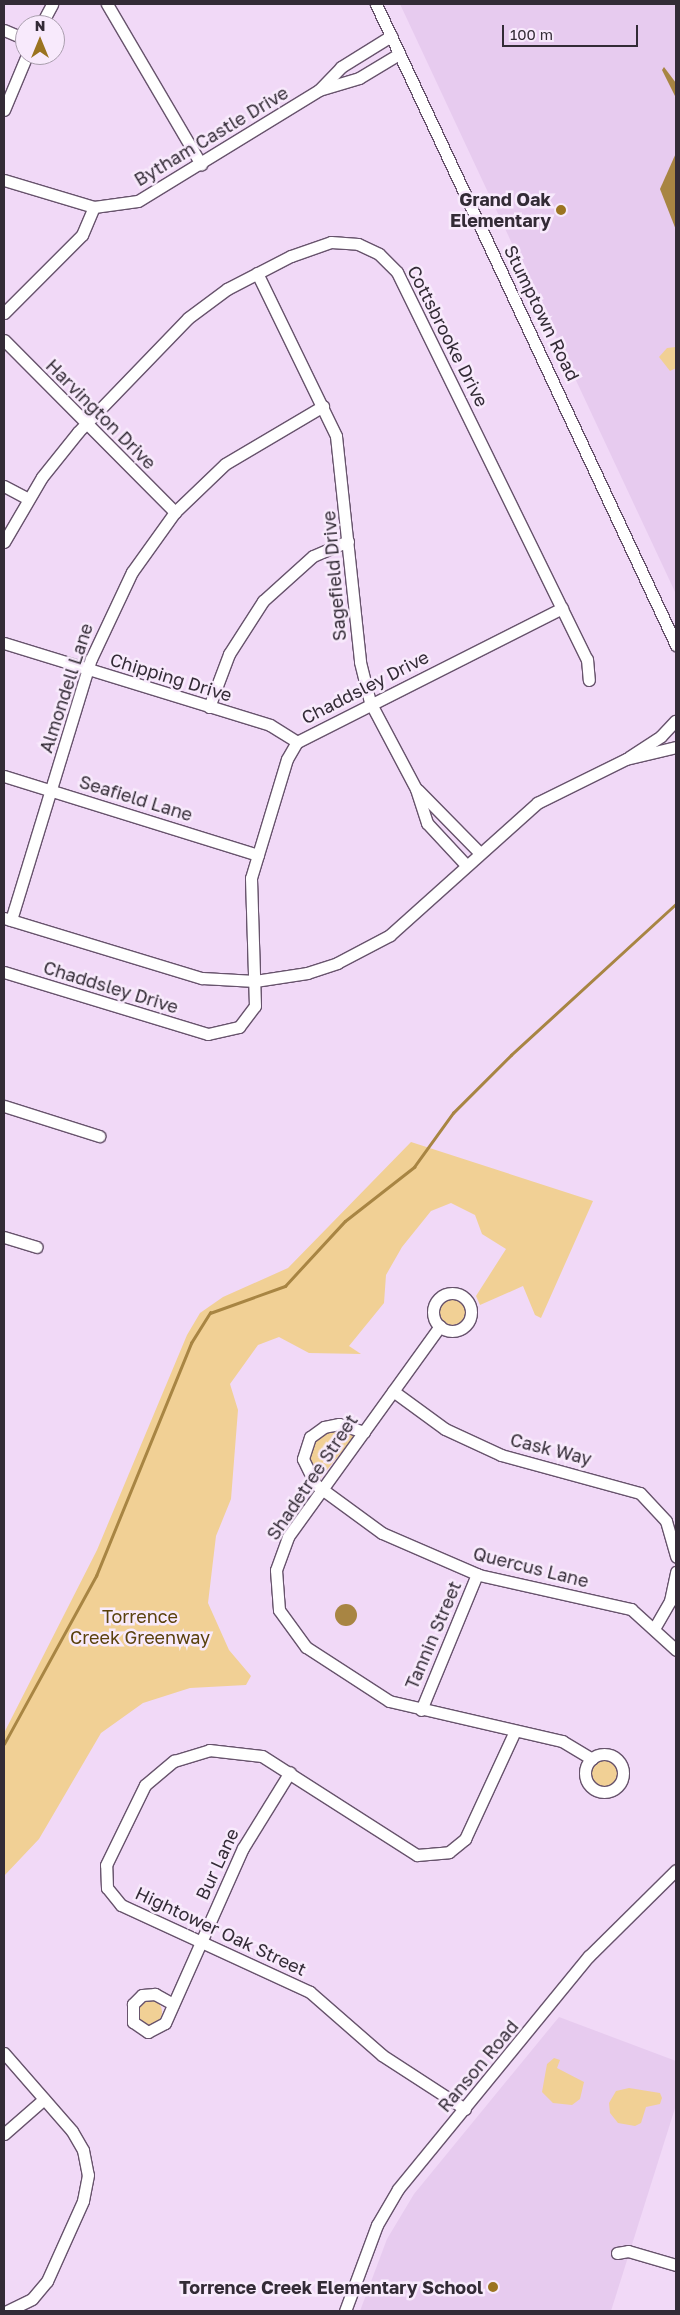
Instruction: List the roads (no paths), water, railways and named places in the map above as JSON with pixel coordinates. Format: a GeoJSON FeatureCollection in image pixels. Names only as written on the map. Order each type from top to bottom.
{"type":"FeatureCollection","features":[{"type":"Feature","properties":{"kind":"street"},"geometry":{"type":"LineString","coordinates":[[108,4],[201,164]]}},
{"type":"Feature","properties":{"kind":"street","name":"Stumptown Road"},"geometry":{"type":"LineString","coordinates":[[376,4],[676,641]]}},
{"type":"Feature","properties":{"kind":"street","name":"Bytham Castle Drive"},"geometry":{"type":"LineString","coordinates":[[4,180],[94,207],[138,201],[319,90],[341,67],[391,36]]}},
{"type":"Feature","properties":{"kind":"street","name":"Bytham Castle Drive"},"geometry":{"type":"LineString","coordinates":[[319,90],[359,78],[399,54]]}},
{"type":"Feature","properties":{"kind":"street"},"geometry":{"type":"LineString","coordinates":[[4,110],[22,65]]}},
{"type":"Feature","properties":{"kind":"street"},"geometry":{"type":"LineString","coordinates":[[4,313],[82,235],[94,207]]}},
{"type":"Feature","properties":{"kind":"street","name":"Cottsbrooke Drive"},"geometry":{"type":"LineString","coordinates":[[4,542],[28,500],[86,424],[188,318],[257,273],[339,241],[369,248],[389,261],[587,659],[589,680]]}},
{"type":"Feature","properties":{"kind":"street","name":"Sagefield Drive"},"geometry":{"type":"LineString","coordinates":[[257,273],[323,406],[340,453],[360,662],[370,702],[416,788],[427,823],[466,865]]}},
{"type":"Feature","properties":{"kind":"street","name":"Harvington Drive"},"geometry":{"type":"LineString","coordinates":[[4,340],[175,512]]}},
{"type":"Feature","properties":{"kind":"street","name":"Almondell Lane"},"geometry":{"type":"LineString","coordinates":[[8,919],[52,791],[87,670],[132,572],[175,512],[225,464],[323,406]]}},
{"type":"Feature","properties":{"kind":"street"},"geometry":{"type":"LineString","coordinates":[[4,486],[28,500]]}},
{"type":"Feature","properties":{"kind":"street"},"geometry":{"type":"LineString","coordinates":[[209,707],[229,654],[263,601],[313,556],[348,541]]}},
{"type":"Feature","properties":{"kind":"street","name":"Chaddsley Drive"},"geometry":{"type":"LineString","coordinates":[[4,972],[219,1035],[249,1018],[255,1006],[256,981],[251,887],[258,854],[287,759],[297,742],[370,702],[562,608]]}},
{"type":"Feature","properties":{"kind":"street","name":"Chipping Drive"},"geometry":{"type":"LineString","coordinates":[[4,643],[279,728],[297,742]]}},
{"type":"Feature","properties":{"kind":"street"},"geometry":{"type":"LineString","coordinates":[[8,919],[179,973],[256,981],[307,973],[365,951],[417,914],[479,852],[537,804],[626,760],[661,736],[676,720]]}},
{"type":"Feature","properties":{"kind":"street"},"geometry":{"type":"LineString","coordinates":[[626,760],[676,747]]}},
{"type":"Feature","properties":{"kind":"street","name":"Seafield Lane"},"geometry":{"type":"LineString","coordinates":[[4,776],[258,854]]}},
{"type":"Feature","properties":{"kind":"street"},"geometry":{"type":"LineString","coordinates":[[416,788],[479,852]]}},
{"type":"Feature","properties":{"kind":"street"},"geometry":{"type":"LineString","coordinates":[[4,1106],[99,1136]]}},
{"type":"Feature","properties":{"kind":"street"},"geometry":{"type":"LineString","coordinates":[[4,1237],[36,1247]]}},
{"type":"Feature","properties":{"kind":"street","name":"Shadetree Street"},"geometry":{"type":"LineString","coordinates":[[440,1326],[283,1547],[276,1570],[280,1610],[294,1635],[330,1665],[389,1701],[421,1710],[562,1741],[592,1759]]}},
{"type":"Feature","properties":{"kind":"street","name":"Cask Way"},"geometry":{"type":"LineString","coordinates":[[393,1391],[446,1429],[501,1455],[640,1493],[666,1521],[676,1557]]}},
{"type":"Feature","properties":{"kind":"street","name":"Quercus Lane"},"geometry":{"type":"LineString","coordinates":[[364,1432],[339,1424],[310,1437],[304,1451],[305,1468],[322,1490],[393,1540],[477,1574],[632,1609],[655,1627],[676,1650]]}},
{"type":"Feature","properties":{"kind":"street"},"geometry":{"type":"LineString","coordinates":[[655,1627],[670,1601],[676,1572]]}},
{"type":"Feature","properties":{"kind":"street","name":"Tannin Street"},"geometry":{"type":"LineString","coordinates":[[421,1710],[477,1574]]}},
{"type":"Feature","properties":{"kind":"street","name":"Hightower Oak Street"},"geometry":{"type":"LineString","coordinates":[[465,2108],[391,2062],[310,1992],[121,1905],[108,1888],[106,1865],[136,1799],[145,1785],[174,1761],[209,1750],[262,1756],[290,1772],[408,1850],[439,1855],[465,1839],[515,1731]]}},
{"type":"Feature","properties":{"kind":"street","name":"Bur Lane"},"geometry":{"type":"LineString","coordinates":[[173,2004],[253,1829],[290,1772]]}},
{"type":"Feature","properties":{"kind":"street","name":"Ranson Road"},"geometry":{"type":"LineString","coordinates":[[345,2311],[387,2205],[589,1956],[676,1870]]}},
{"type":"Feature","properties":{"kind":"street"},"geometry":{"type":"LineString","coordinates":[[4,2053],[79,2141],[88,2184],[42,2288],[25,2304],[7,2311]]}},
{"type":"Feature","properties":{"kind":"street"},"geometry":{"type":"LineString","coordinates":[[4,2134],[44,2099]]}},
{"type":"Feature","properties":{"kind":"street"},"geometry":{"type":"LineString","coordinates":[[617,2253],[628,2251],[676,2265]]}},
{"type":"Feature","properties":{"kind":"waterway"},"geometry":{"type":"LineString","coordinates":[[4,1744],[96,1576],[191,1343],[210,1313],[285,1286],[345,1221],[414,1167],[453,1113],[511,1055],[676,904]]}},
{"type":"Feature","properties":{"kind":"place","name":"Grand Oak Elementary"},"geometry":{"type":"Point","coordinates":[561,210]}},
{"type":"Feature","properties":{"kind":"place","name":"Torrence Creek Elementary School"},"geometry":{"type":"Point","coordinates":[493,2287]}},
{"type":"Feature","properties":{"kind":"park label","name":"Torrence Creek Greenway"},"geometry":{"type":"Point","coordinates":[140,1627]}}]}
